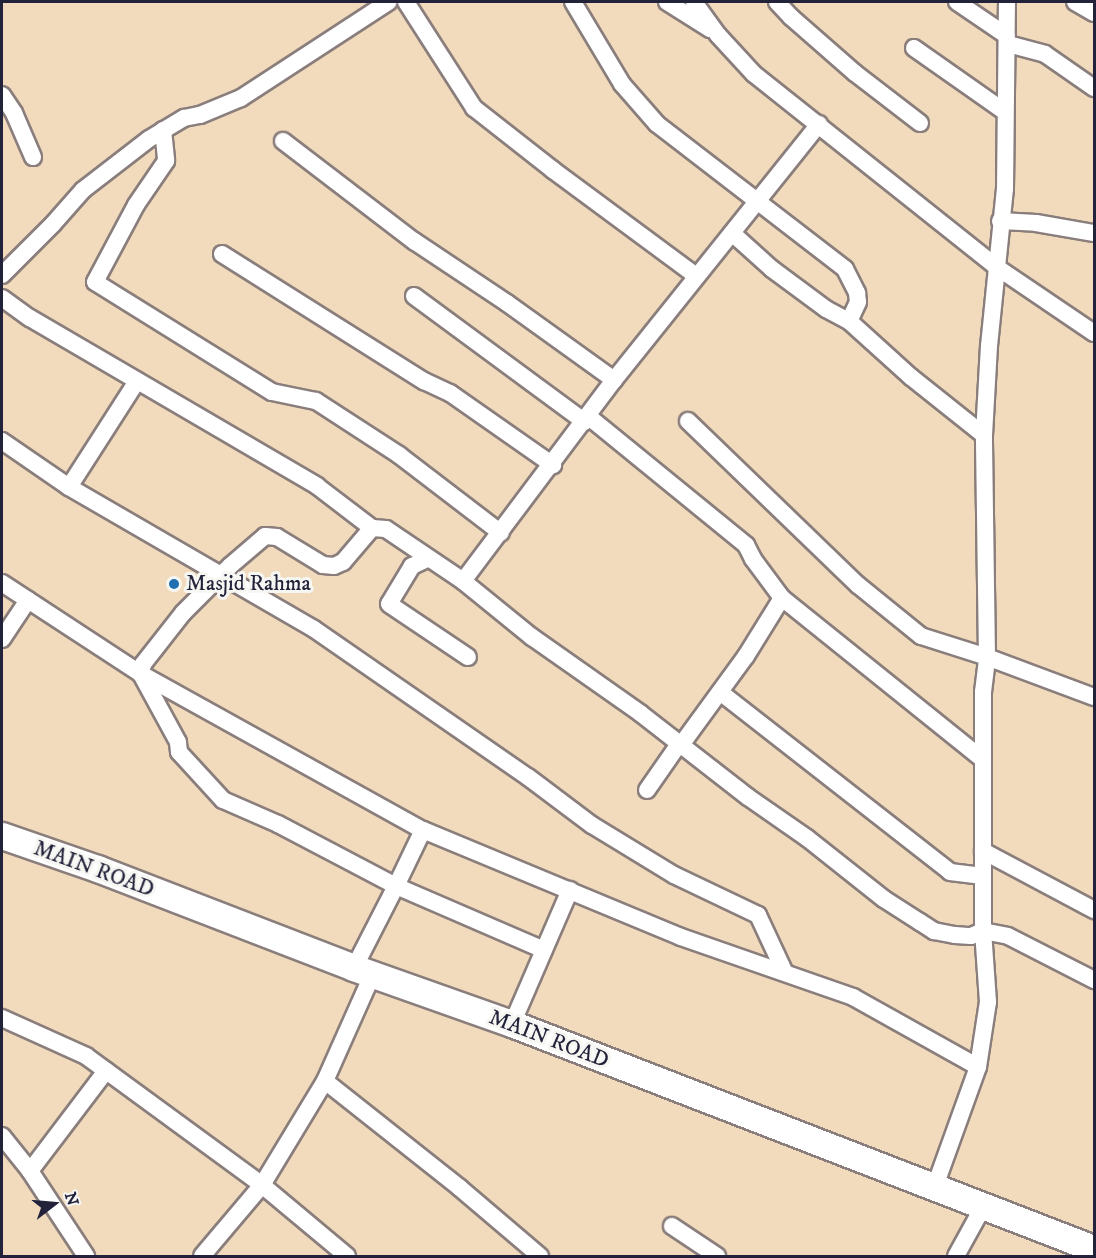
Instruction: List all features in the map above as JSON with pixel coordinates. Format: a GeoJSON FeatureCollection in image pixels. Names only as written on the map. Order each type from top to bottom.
{"type":"FeatureCollection","features":[{"type":"Feature","properties":{"kind":"main road","name":"MAIN ROAD"},"geometry":{"type":"LineString","coordinates":[[2,836],[98,869],[512,1024],[934,1189],[1095,1249]]}},
{"type":"Feature","properties":{"kind":"street"},"geometry":{"type":"LineString","coordinates":[[2,275],[106,169],[184,118],[200,115],[241,98],[388,2]]}},
{"type":"Feature","properties":{"kind":"street"},"geometry":{"type":"LineString","coordinates":[[406,2],[474,108],[696,276]]}},
{"type":"Feature","properties":{"kind":"street"},"geometry":{"type":"LineString","coordinates":[[573,2],[622,84],[657,124],[845,269],[857,293],[858,302],[849,321]]}},
{"type":"Feature","properties":{"kind":"street"},"geometry":{"type":"LineString","coordinates":[[667,2],[718,34]]}},
{"type":"Feature","properties":{"kind":"street"},"geometry":{"type":"LineString","coordinates":[[694,2],[718,34],[754,74],[998,268],[1095,333]]}},
{"type":"Feature","properties":{"kind":"street"},"geometry":{"type":"LineString","coordinates":[[777,2],[855,73],[920,123]]}},
{"type":"Feature","properties":{"kind":"street"},"geometry":{"type":"LineString","coordinates":[[957,2],[1008,40],[1045,54],[1095,88]]}},
{"type":"Feature","properties":{"kind":"street"},"geometry":{"type":"LineString","coordinates":[[934,1189],[978,1067],[988,1002],[983,931],[982,759],[983,692],[987,657],[984,435],[989,346],[1005,189],[1007,2]]}},
{"type":"Feature","properties":{"kind":"street"},"geometry":{"type":"LineString","coordinates":[[1075,2],[1095,13]]}},
{"type":"Feature","properties":{"kind":"street"},"geometry":{"type":"LineString","coordinates":[[914,48],[1005,111]]}},
{"type":"Feature","properties":{"kind":"street"},"geometry":{"type":"LineString","coordinates":[[2,94],[14,113],[33,157]]}},
{"type":"Feature","properties":{"kind":"street"},"geometry":{"type":"LineString","coordinates":[[463,580],[501,533],[614,380],[819,124]]}},
{"type":"Feature","properties":{"kind":"street"},"geometry":{"type":"LineString","coordinates":[[163,130],[166,160],[136,205],[95,282],[272,392],[316,401],[399,455],[501,533]]}},
{"type":"Feature","properties":{"kind":"street"},"geometry":{"type":"LineString","coordinates":[[283,141],[414,241],[507,303],[614,380]]}},
{"type":"Feature","properties":{"kind":"street"},"geometry":{"type":"LineString","coordinates":[[1000,221],[1036,223],[1095,233]]}},
{"type":"Feature","properties":{"kind":"street"},"geometry":{"type":"LineString","coordinates":[[732,233],[772,269],[826,309],[849,321],[911,376],[984,435]]}},
{"type":"Feature","properties":{"kind":"street"},"geometry":{"type":"LineString","coordinates":[[222,254],[424,381],[450,393],[552,465]]}},
{"type":"Feature","properties":{"kind":"street"},"geometry":{"type":"LineString","coordinates":[[414,296],[587,419],[746,545],[753,560],[782,598],[982,759]]}},
{"type":"Feature","properties":{"kind":"street"},"geometry":{"type":"LineString","coordinates":[[2,298],[30,318],[317,486],[372,528],[386,529],[427,559],[463,580],[532,637],[807,838],[884,899],[927,926],[955,935],[970,936],[983,931],[1008,936],[1095,980]]}},
{"type":"Feature","properties":{"kind":"street"},"geometry":{"type":"LineString","coordinates":[[69,487],[137,381]]}},
{"type":"Feature","properties":{"kind":"street"},"geometry":{"type":"LineString","coordinates":[[688,421],[858,585],[921,636],[987,657],[1095,697]]}},
{"type":"Feature","properties":{"kind":"street"},"geometry":{"type":"LineString","coordinates":[[2,441],[69,487],[314,629],[528,777],[592,825],[674,875],[758,915],[784,971]]}},
{"type":"Feature","properties":{"kind":"street"},"geometry":{"type":"LineString","coordinates":[[372,528],[343,562],[334,566],[324,565],[277,537],[265,536],[183,613],[142,664],[141,674],[177,742],[179,752],[223,800],[278,824],[396,886],[544,950]]}},
{"type":"Feature","properties":{"kind":"street"},"geometry":{"type":"LineString","coordinates":[[427,559],[412,566],[390,604],[468,657]]}},
{"type":"Feature","properties":{"kind":"street"},"geometry":{"type":"LineString","coordinates":[[2,583],[141,674],[423,830],[681,937],[784,971],[853,997],[978,1067]]}},
{"type":"Feature","properties":{"kind":"street"},"geometry":{"type":"LineString","coordinates":[[647,790],[720,692],[782,598]]}},
{"type":"Feature","properties":{"kind":"street"},"geometry":{"type":"LineString","coordinates":[[2,639],[28,600]]}},
{"type":"Feature","properties":{"kind":"street"},"geometry":{"type":"LineString","coordinates":[[720,692],[950,872],[983,876]]}},
{"type":"Feature","properties":{"kind":"street"},"geometry":{"type":"LineString","coordinates":[[202,1257],[262,1185],[325,1081],[363,970],[396,886],[423,830]]}},
{"type":"Feature","properties":{"kind":"street"},"geometry":{"type":"LineString","coordinates":[[983,851],[1095,910]]}},
{"type":"Feature","properties":{"kind":"street"},"geometry":{"type":"LineString","coordinates":[[512,1024],[570,890]]}},
{"type":"Feature","properties":{"kind":"street"},"geometry":{"type":"LineString","coordinates":[[2,1018],[86,1056],[262,1185],[347,1257]]}},
{"type":"Feature","properties":{"kind":"street"},"geometry":{"type":"LineString","coordinates":[[30,1171],[106,1071]]}},
{"type":"Feature","properties":{"kind":"street"},"geometry":{"type":"LineString","coordinates":[[325,1081],[460,1188],[540,1257]]}},
{"type":"Feature","properties":{"kind":"street"},"geometry":{"type":"LineString","coordinates":[[2,1136],[30,1171],[86,1257]]}},
{"type":"Feature","properties":{"kind":"street"},"geometry":{"type":"LineString","coordinates":[[956,1257],[983,1207]]}},
{"type":"Feature","properties":{"kind":"street"},"geometry":{"type":"LineString","coordinates":[[672,1226],[717,1257]]}},
{"type":"Feature","properties":{"kind":"place","name":"Masjid Rahma"},"geometry":{"type":"Point","coordinates":[174,584]}}]}
